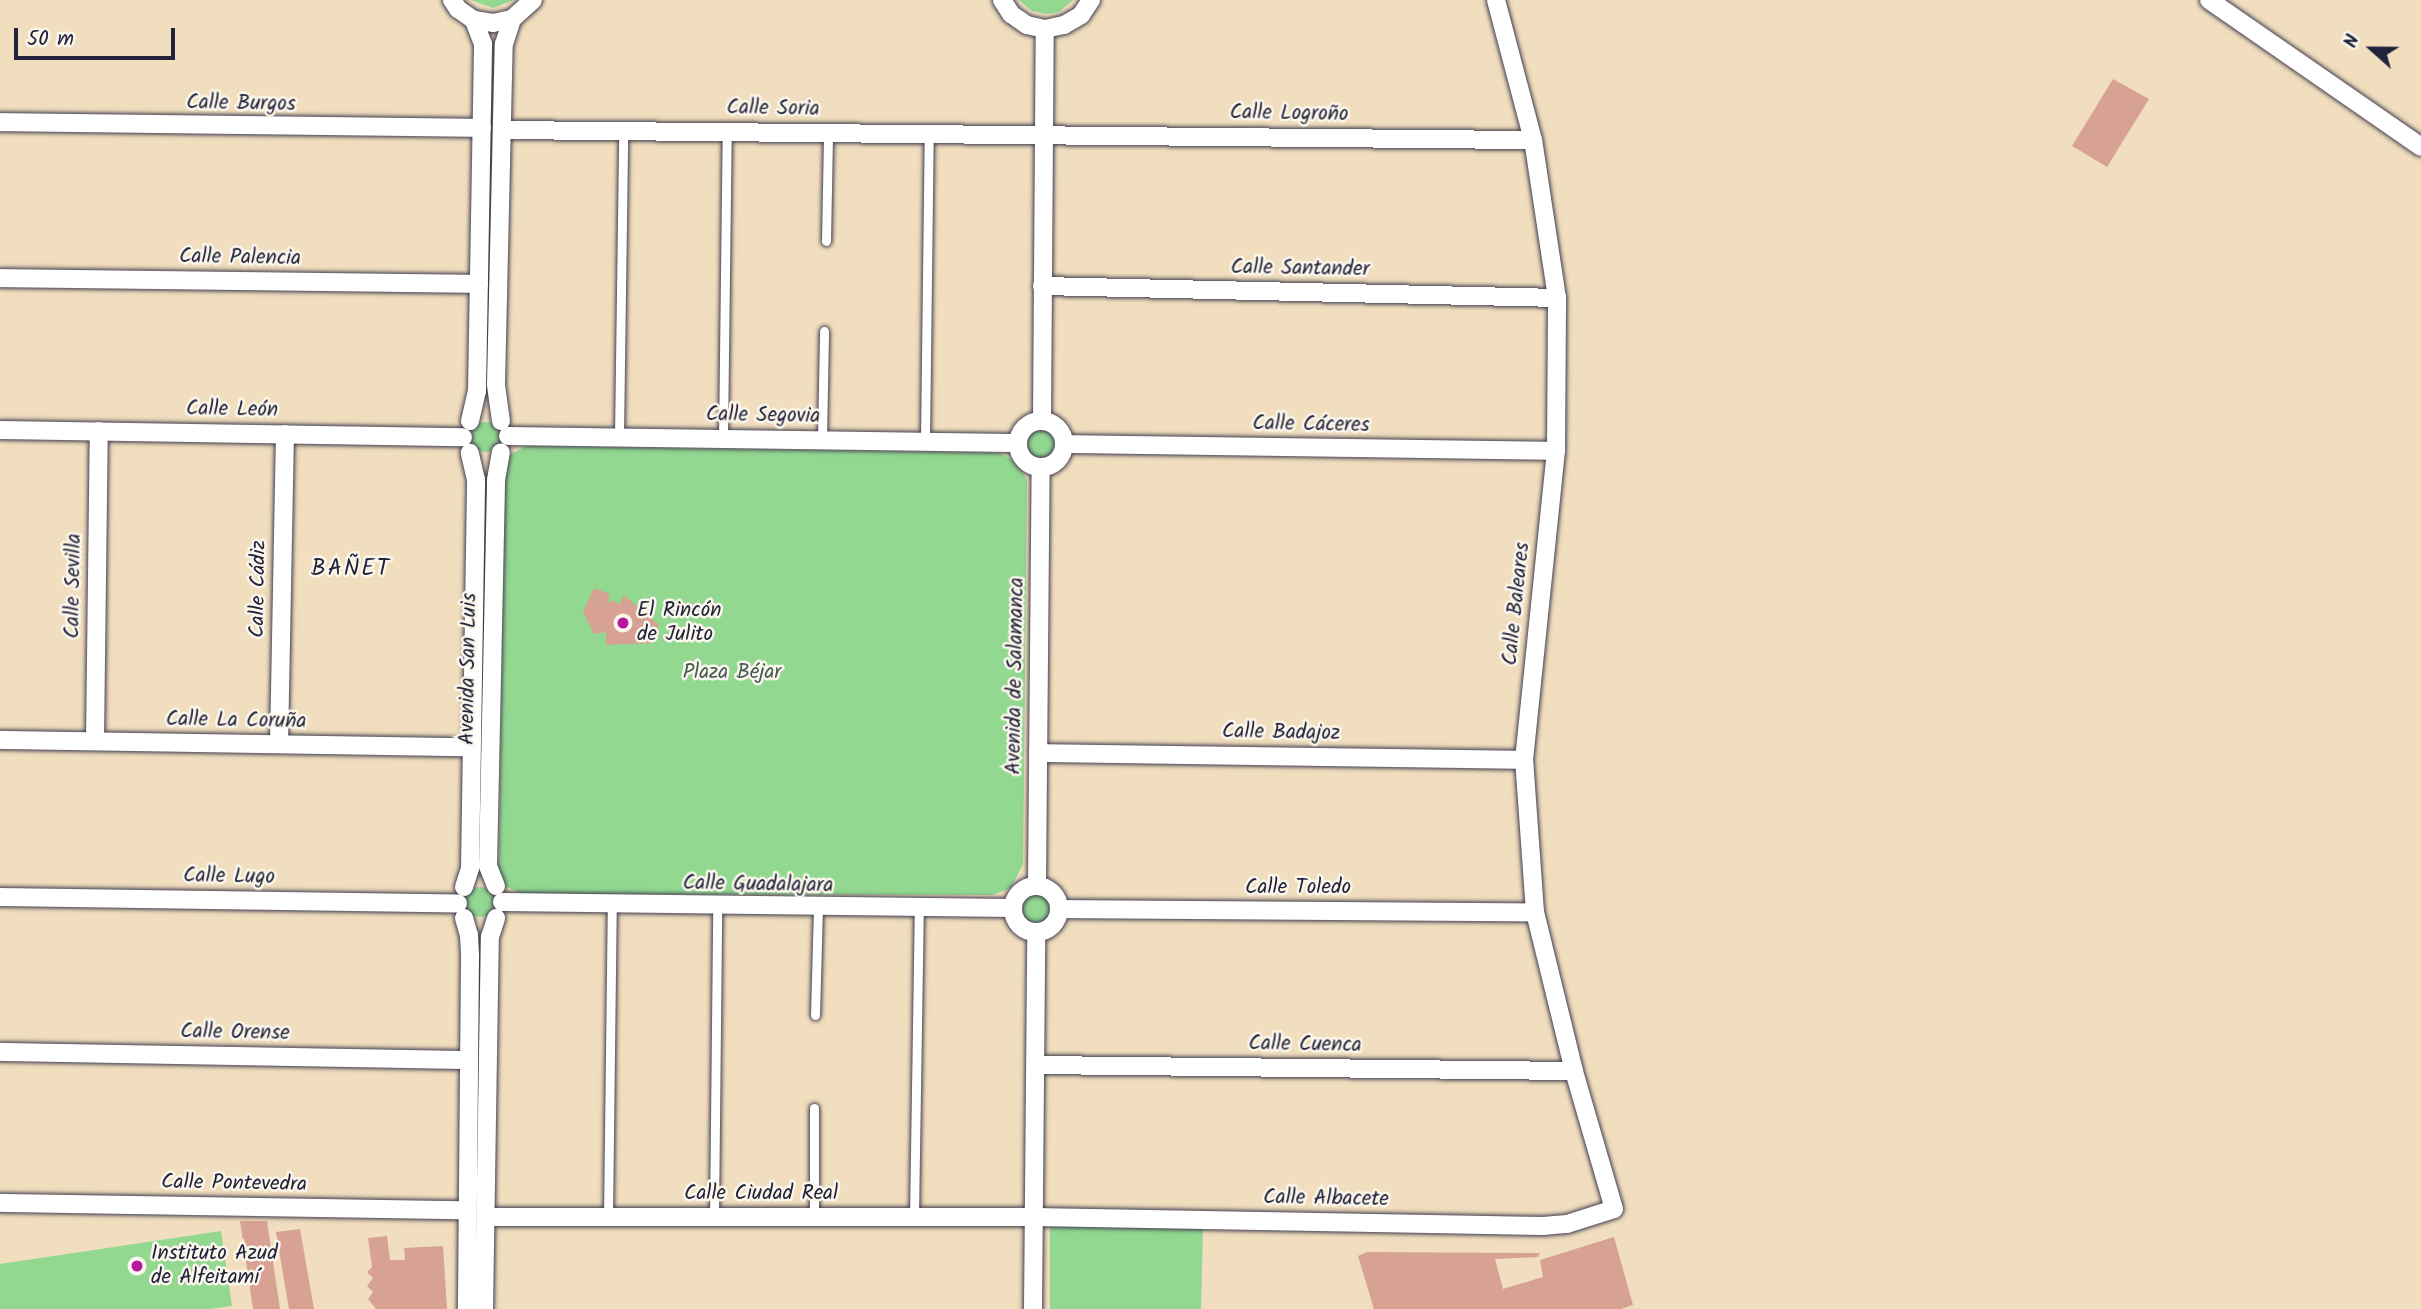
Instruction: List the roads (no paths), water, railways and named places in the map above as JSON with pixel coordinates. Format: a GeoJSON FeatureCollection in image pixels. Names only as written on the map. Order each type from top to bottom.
{"type":"FeatureCollection","features":[{"type":"Feature","properties":{"kind":"street"},"geometry":{"type":"LineString","coordinates":[[452,0],[458,9],[474,20],[493,23],[512,19],[533,0]]}},
{"type":"Feature","properties":{"kind":"street"},"geometry":{"type":"LineString","coordinates":[[1002,0],[1011,14],[1027,25],[1045,29],[1064,25],[1081,15],[1091,0]]}},
{"type":"Feature","properties":{"kind":"street","name":"Calle Baleares"},"geometry":{"type":"LineString","coordinates":[[1496,0],[1534,140],[1557,298],[1556,451],[1524,760],[1535,912],[1574,1071],[1614,1209]]}},
{"type":"Feature","properties":{"kind":"street"},"geometry":{"type":"LineString","coordinates":[[2209,0],[2421,147]]}},
{"type":"Feature","properties":{"kind":"street","name":"Avenida San Luis"},"geometry":{"type":"LineString","coordinates":[[484,1309],[490,937],[498,902],[488,866],[496,481],[504,436],[496,384],[504,44],[512,19]]}},
{"type":"Feature","properties":{"kind":"street","name":"Avenida San Luis"},"geometry":{"type":"LineString","coordinates":[[467,1309],[470,957],[462,903],[471,868],[475,480],[468,437],[477,391],[483,44],[474,20]]}},
{"type":"Feature","properties":{"kind":"street"},"geometry":{"type":"LineString","coordinates":[[1042,420],[1045,29]]}},
{"type":"Feature","properties":{"kind":"street","name":"Calle Burgos"},"geometry":{"type":"LineString","coordinates":[[0,122],[482,128]]}},
{"type":"Feature","properties":{"kind":"street","name":"Calle Soria"},"geometry":{"type":"LineString","coordinates":[[502,130],[1044,134]]}},
{"type":"Feature","properties":{"kind":"street","name":"Calle Logroño"},"geometry":{"type":"LineString","coordinates":[[1044,134],[1534,140]]}},
{"type":"Feature","properties":{"kind":"street","name":"Calle Palencia"},"geometry":{"type":"LineString","coordinates":[[0,278],[479,284]]}},
{"type":"Feature","properties":{"kind":"street","name":"Calle Santander"},"geometry":{"type":"LineString","coordinates":[[1042,286],[1557,298]]}},
{"type":"Feature","properties":{"kind":"street"},"geometry":{"type":"LineString","coordinates":[[485,414],[504,436],[486,459],[468,437],[485,414]]}},
{"type":"Feature","properties":{"kind":"street"},"geometry":{"type":"LineString","coordinates":[[1042,420],[1059,427],[1065,444],[1058,461],[1041,467],[1024,460],[1018,443],[1025,426],[1042,420]]}},
{"type":"Feature","properties":{"kind":"street","name":"Calle León"},"geometry":{"type":"LineString","coordinates":[[0,430],[468,437]]}},
{"type":"Feature","properties":{"kind":"street","name":"Calle Sevilla"},"geometry":{"type":"LineString","coordinates":[[96,741],[99,431]]}},
{"type":"Feature","properties":{"kind":"street","name":"Calle Cádiz"},"geometry":{"type":"LineString","coordinates":[[279,744],[285,434]]}},
{"type":"Feature","properties":{"kind":"street","name":"Calle Segovia"},"geometry":{"type":"LineString","coordinates":[[504,436],[1018,443]]}},
{"type":"Feature","properties":{"kind":"street","name":"Calle Cáceres"},"geometry":{"type":"LineString","coordinates":[[1065,444],[1556,451]]}},
{"type":"Feature","properties":{"kind":"street","name":"Avenida de Salamanca"},"geometry":{"type":"LineString","coordinates":[[1037,885],[1041,467]]}},
{"type":"Feature","properties":{"kind":"street","name":"Calle La Coruña"},"geometry":{"type":"LineString","coordinates":[[0,740],[471,747]]}},
{"type":"Feature","properties":{"kind":"street","name":"Calle Badajoz"},"geometry":{"type":"LineString","coordinates":[[1038,753],[1524,760]]}},
{"type":"Feature","properties":{"kind":"street"},"geometry":{"type":"LineString","coordinates":[[480,880],[498,902],[480,925],[462,903],[480,880]]}},
{"type":"Feature","properties":{"kind":"street"},"geometry":{"type":"LineString","coordinates":[[1037,885],[1053,892],[1060,909],[1052,926],[1036,932],[1019,925],[1012,908],[1020,892],[1037,885]]}},
{"type":"Feature","properties":{"kind":"street","name":"Calle Lugo"},"geometry":{"type":"LineString","coordinates":[[0,897],[462,903]]}},
{"type":"Feature","properties":{"kind":"street","name":"Calle Guadalajara"},"geometry":{"type":"LineString","coordinates":[[498,902],[919,910],[1012,908]]}},
{"type":"Feature","properties":{"kind":"street","name":"Calle Toledo"},"geometry":{"type":"LineString","coordinates":[[1060,909],[1535,912]]}},
{"type":"Feature","properties":{"kind":"street"},"geometry":{"type":"LineString","coordinates":[[1033,1309],[1036,932]]}},
{"type":"Feature","properties":{"kind":"street","name":"Calle Orense"},"geometry":{"type":"LineString","coordinates":[[0,1052],[469,1060]]}},
{"type":"Feature","properties":{"kind":"street","name":"Calle Cuenca"},"geometry":{"type":"LineString","coordinates":[[1036,1065],[1574,1071]]}},
{"type":"Feature","properties":{"kind":"street","name":"Calle Pontevedra"},"geometry":{"type":"LineString","coordinates":[[0,1203],[467,1210]]}},
{"type":"Feature","properties":{"kind":"street","name":"Calle Albacete"},"geometry":{"type":"LineString","coordinates":[[1035,1217],[1543,1226],[1567,1224],[1614,1209]]}},
{"type":"Feature","properties":{"kind":"street","name":"Calle Ciudad Real"},"geometry":{"type":"LineString","coordinates":[[486,1217],[1035,1217]]}},
{"type":"Feature","properties":{"kind":"lane"},"geometry":{"type":"LineString","coordinates":[[619,436],[623,131]]}},
{"type":"Feature","properties":{"kind":"lane"},"geometry":{"type":"LineString","coordinates":[[723,438],[727,131]]}},
{"type":"Feature","properties":{"kind":"lane"},"geometry":{"type":"LineString","coordinates":[[826,241],[828,132]]}},
{"type":"Feature","properties":{"kind":"lane"},"geometry":{"type":"LineString","coordinates":[[925,441],[929,133]]}},
{"type":"Feature","properties":{"kind":"lane"},"geometry":{"type":"LineString","coordinates":[[822,439],[824,331]]}},
{"type":"Feature","properties":{"kind":"lane"},"geometry":{"type":"LineString","coordinates":[[608,1217],[612,905]]}},
{"type":"Feature","properties":{"kind":"lane"},"geometry":{"type":"LineString","coordinates":[[714,1217],[717,907]]}},
{"type":"Feature","properties":{"kind":"lane"},"geometry":{"type":"LineString","coordinates":[[815,1016],[818,908]]}},
{"type":"Feature","properties":{"kind":"lane"},"geometry":{"type":"LineString","coordinates":[[914,1217],[919,910]]}},
{"type":"Feature","properties":{"kind":"lane"},"geometry":{"type":"LineString","coordinates":[[814,1108],[814,1217]]}},
{"type":"Feature","properties":{"kind":"place","name":"El Rincón de Julito"},"geometry":{"type":"Point","coordinates":[623,623]}},
{"type":"Feature","properties":{"kind":"place","name":"Instituto Azud de Alfeitamí"},"geometry":{"type":"Point","coordinates":[137,1266]}},
{"type":"Feature","properties":{"kind":"district","name":"BAÑET"},"geometry":{"type":"Point","coordinates":[351,569]}},
{"type":"Feature","properties":{"kind":"park label","name":"Plaza Béjar"},"geometry":{"type":"Point","coordinates":[732,673]}}]}
